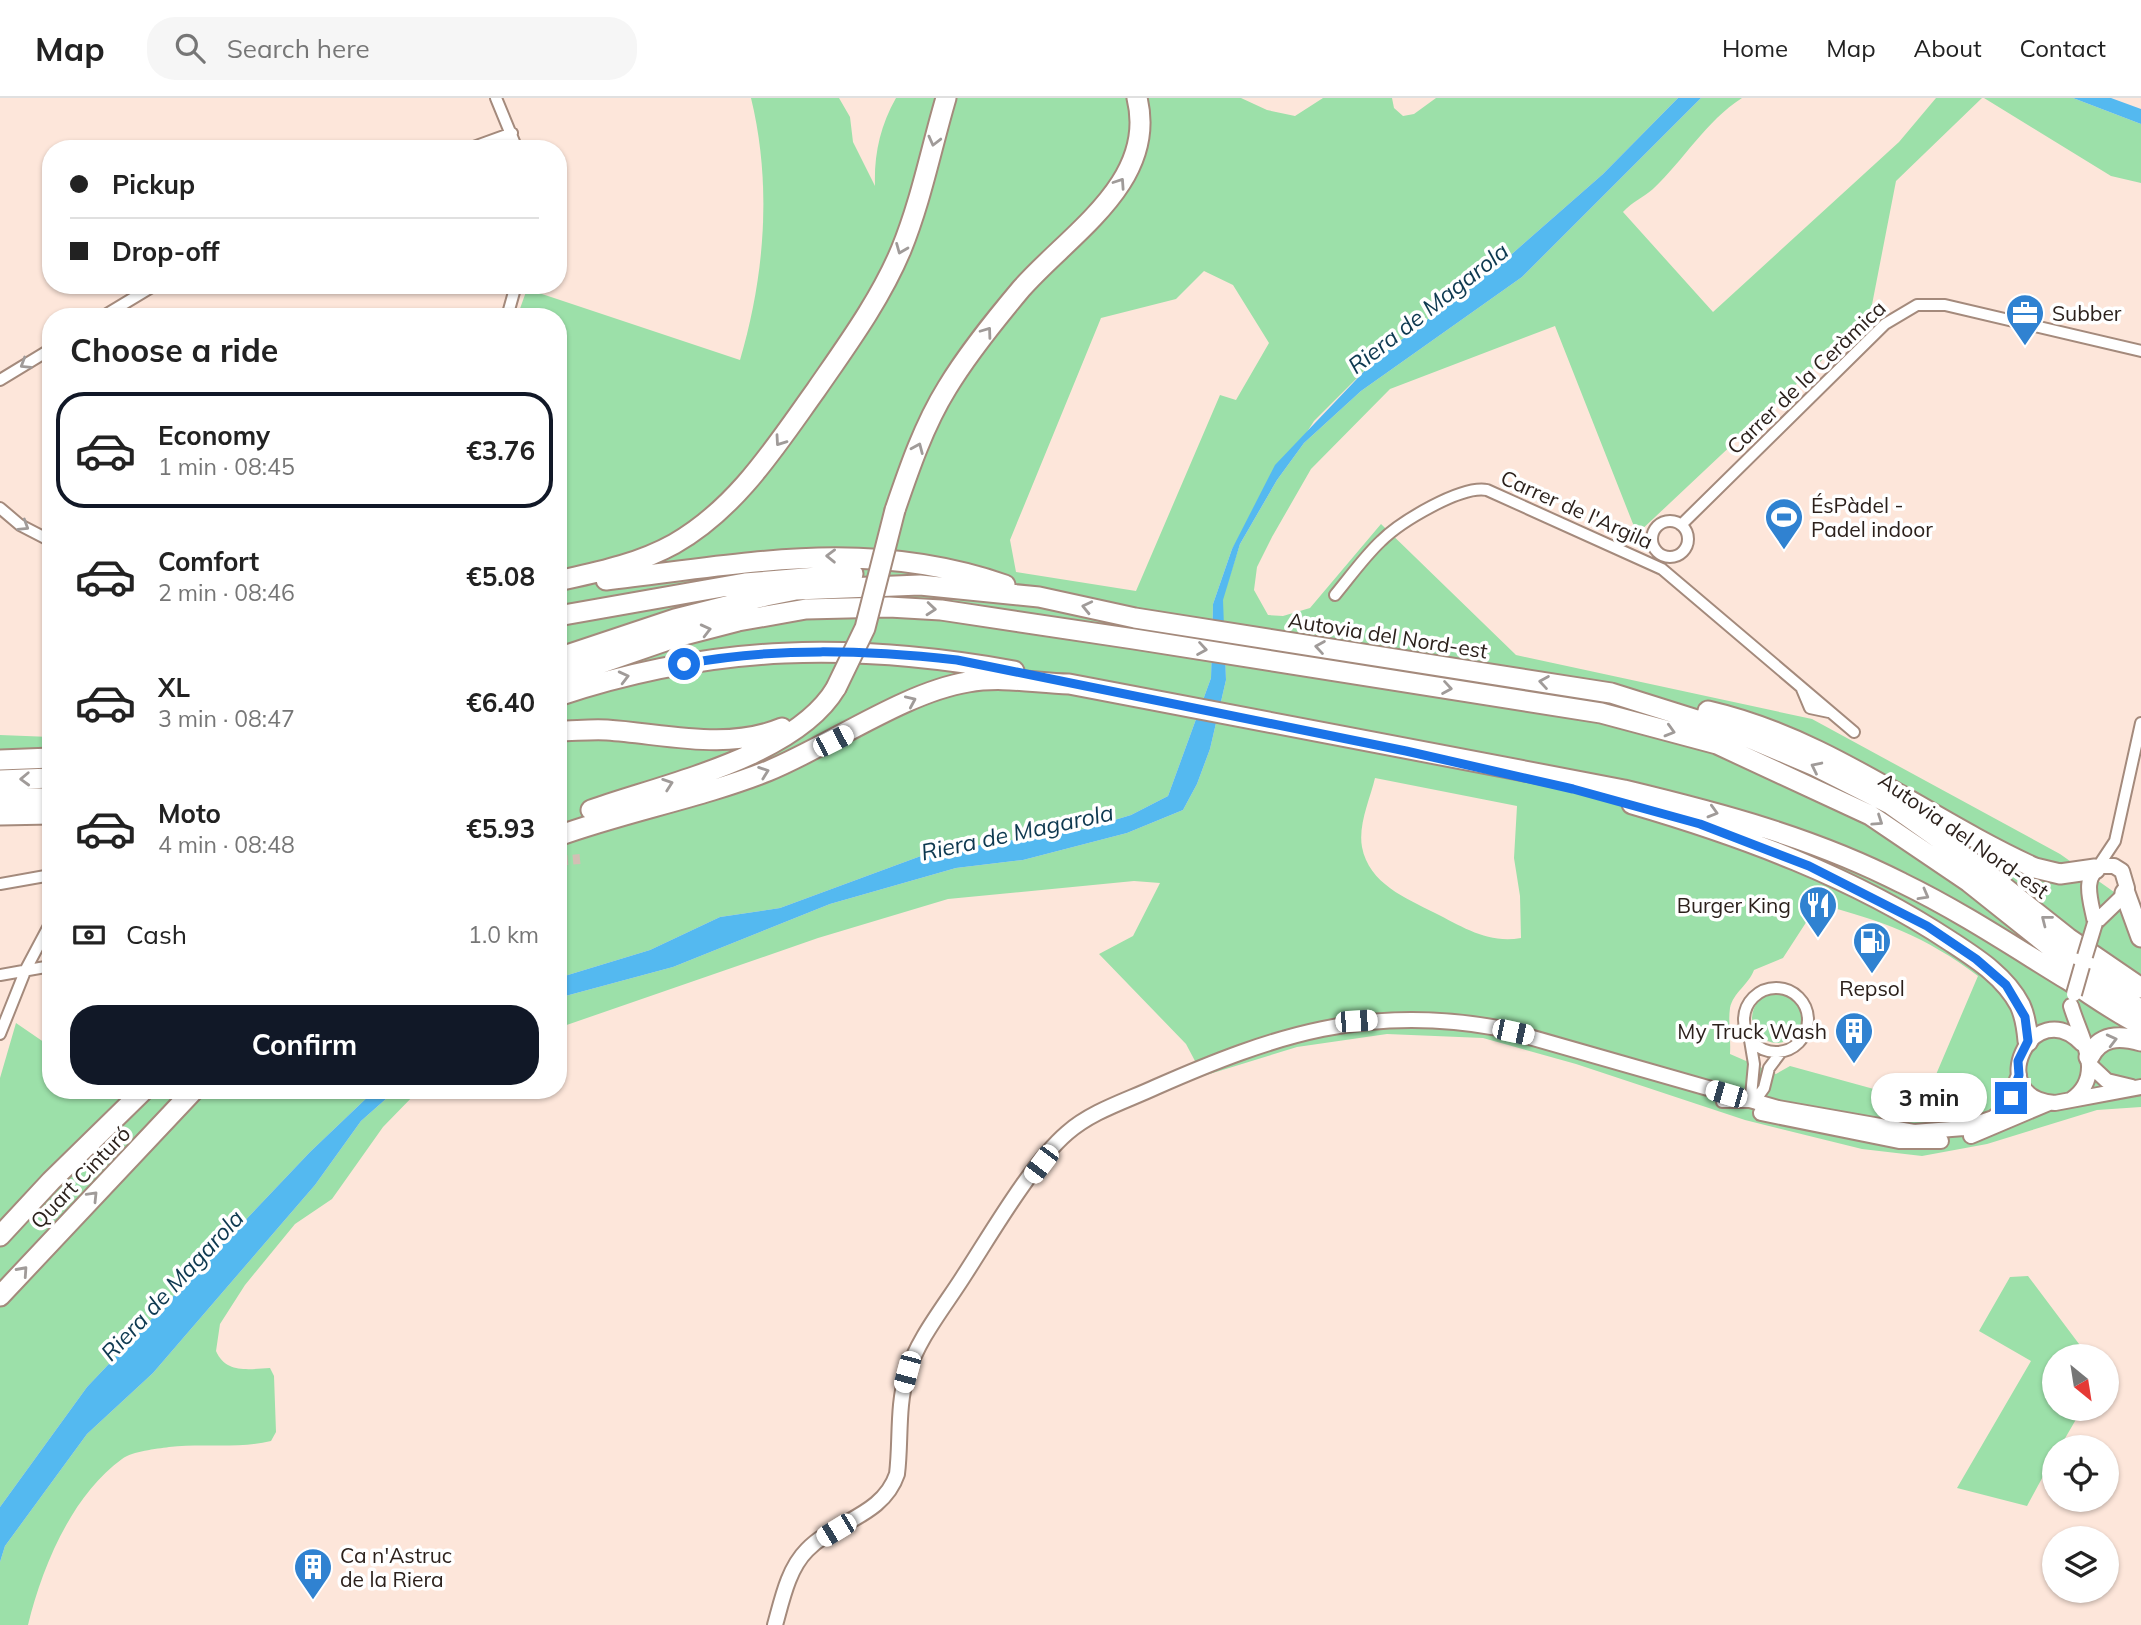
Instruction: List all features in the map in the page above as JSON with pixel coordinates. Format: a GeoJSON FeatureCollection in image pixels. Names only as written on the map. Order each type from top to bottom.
{"type":"FeatureCollection","features":[{"type":"Feature","properties":{"kind":"highway"},"geometry":{"type":"LineString","coordinates":[[567,580],[625,565],[675,543],[729,503],[768,458],[849,342],[894,265],[918,204],[946,98]]}},
{"type":"Feature","properties":{"kind":"highway"},"geometry":{"type":"LineString","coordinates":[[567,822],[592,810],[778,742],[814,716],[836,688],[865,628],[895,510],[924,435],[947,388],[1022,288],[1105,203],[1124,179],[1137,149],[1140,126],[1137,98]]}},
{"type":"Feature","properties":{"kind":"highway"},"geometry":{"type":"LineString","coordinates":[[567,581],[755,560],[850,557],[940,567],[979,576],[1039,597]]}},
{"type":"Feature","properties":{"kind":"highway"},"geometry":{"type":"LineString","coordinates":[[567,615],[720,587],[811,575],[928,578],[981,590]]}},
{"type":"Feature","properties":{"kind":"highway","name":"Autovia del Nord-est"},"geometry":{"type":"LineString","coordinates":[[567,655],[675,619],[796,590],[920,585],[1039,597],[1135,618],[1611,692],[1735,732],[1815,766],[1890,804],[1980,868],[2068,938],[2141,988]]}},
{"type":"Feature","properties":{"kind":"highway","name":"Autovia del Nord-est"},"geometry":{"type":"LineString","coordinates":[[567,675],[680,636],[773,614],[843,606],[941,610],[1601,713],[1717,744],[1870,815],[1969,882],[2058,953],[2141,1010]]}},
{"type":"Feature","properties":{"kind":"highway"},"geometry":{"type":"LineString","coordinates":[[567,694],[648,671],[708,660],[815,650],[886,652],[957,660],[1054,678],[1069,684]]}},
{"type":"Feature","properties":{"kind":"highway"},"geometry":{"type":"LineString","coordinates":[[567,833],[766,771],[816,750],[942,688],[997,679],[1069,684],[1406,751],[1624,790],[1711,811],[1794,837],[1904,883],[2012,945],[2141,1025]]}},
{"type":"Feature","properties":{"kind":"highway"},"geometry":{"type":"LineString","coordinates":[[567,731],[605,730],[719,740],[747,738],[773,732],[795,721],[836,688]]}},
{"type":"Feature","properties":{"kind":"highway"},"geometry":{"type":"LineString","coordinates":[[1611,692],[1738,718],[1829,754],[2035,868],[2068,874],[2096,869]]}},
{"type":"Feature","properties":{"kind":"highway"},"geometry":{"type":"LineString","coordinates":[[1406,751],[1665,814],[1735,836],[1809,866],[1927,926],[1976,959],[2006,985],[2019,1004],[2028,1041]]}},
{"type":"Feature","properties":{"kind":"highway"},"geometry":{"type":"LineString","coordinates":[[4,758],[42,758]]}},
{"type":"Feature","properties":{"kind":"highway"},"geometry":{"type":"LineString","coordinates":[[0,780],[42,778]]}},
{"type":"Feature","properties":{"kind":"highway"},"geometry":{"type":"LineString","coordinates":[[0,798],[42,798]]}},
{"type":"Feature","properties":{"kind":"highway"},"geometry":{"type":"LineString","coordinates":[[0,815],[42,814]]}},
{"type":"Feature","properties":{"kind":"highway"},"geometry":{"type":"LineString","coordinates":[[2119,898],[2141,937]]}},
{"type":"Feature","properties":{"kind":"highway"},"geometry":{"type":"LineString","coordinates":[[2087,1056],[2102,1041],[2110,1038],[2141,1041]]}},
{"type":"Feature","properties":{"kind":"highway"},"geometry":{"type":"LineString","coordinates":[[51,1181],[135,1099]]}},
{"type":"Feature","properties":{"kind":"highway"},"geometry":{"type":"LineString","coordinates":[[51,1181],[142,1099]]}},
{"type":"Feature","properties":{"kind":"highway","name":"Quart Cinturó"},"geometry":{"type":"LineString","coordinates":[[0,1296],[186,1099]]}},
{"type":"Feature","properties":{"kind":"highway","name":"Quart Cinturó"},"geometry":{"type":"LineString","coordinates":[[0,1236],[51,1181]]}},
{"type":"Feature","properties":{"kind":"main road"},"geometry":{"type":"LineString","coordinates":[[1724,1098],[1754,1102],[1780,1113],[1940,1133],[1981,1123],[1999,1114],[2011,1098],[2019,1075],[2018,1061],[2028,1041],[2048,1031],[2072,1000],[2095,923],[2089,880],[2096,869],[2110,865],[2120,869],[2126,879],[2119,898],[2095,923]]}},
{"type":"Feature","properties":{"kind":"main road"},"geometry":{"type":"LineString","coordinates":[[2090,893],[2099,901],[2119,898]]}},
{"type":"Feature","properties":{"kind":"main road"},"geometry":{"type":"LineString","coordinates":[[2071,1099],[2085,1087],[2087,1056],[2072,1000]]}},
{"type":"Feature","properties":{"kind":"main road"},"geometry":{"type":"LineString","coordinates":[[775,1625],[787,1585],[807,1550],[876,1505],[893,1486],[899,1459],[903,1389],[913,1359],[1030,1179],[1058,1141],[1082,1122],[1245,1051],[1286,1037],[1356,1021],[1399,1019],[1467,1023],[1528,1035],[1724,1098],[1780,1113],[1921,1143],[1972,1136],[2049,1103],[2139,1087]]}},
{"type":"Feature","properties":{"kind":"main road"},"geometry":{"type":"LineString","coordinates":[[2048,1031],[2063,1032],[2107,1081],[2139,1087]]}},
{"type":"Feature","properties":{"kind":"main road"},"geometry":{"type":"LineString","coordinates":[[2019,1075],[2033,1097],[2049,1103]]}},
{"type":"Feature","properties":{"kind":"street"},"geometry":{"type":"LineString","coordinates":[[496,98],[514,140]]}},
{"type":"Feature","properties":{"kind":"street"},"geometry":{"type":"LineString","coordinates":[[493,140],[512,133]]}},
{"type":"Feature","properties":{"kind":"street"},"geometry":{"type":"LineString","coordinates":[[117,308],[140,294]]}},
{"type":"Feature","properties":{"kind":"street","name":"Carrer de la Ceràmica"},"geometry":{"type":"LineString","coordinates":[[1681,525],[1885,324],[1917,304],[1945,305],[2141,351]]}},
{"type":"Feature","properties":{"kind":"street"},"geometry":{"type":"LineString","coordinates":[[0,380],[42,354]]}},
{"type":"Feature","properties":{"kind":"street","name":"Carrer de l'Argila"},"geometry":{"type":"LineString","coordinates":[[1335,595],[1382,539],[1462,492],[1477,488],[1516,501],[1654,564],[1854,732]]}},
{"type":"Feature","properties":{"kind":"street"},"geometry":{"type":"LineString","coordinates":[[0,508],[20,525],[42,536]]}},
{"type":"Feature","properties":{"kind":"street"},"geometry":{"type":"LineString","coordinates":[[2096,869],[2115,841],[2141,723]]}},
{"type":"Feature","properties":{"kind":"street"},"geometry":{"type":"LineString","coordinates":[[2128,783],[2141,786]]}},
{"type":"Feature","properties":{"kind":"street"},"geometry":{"type":"LineString","coordinates":[[2115,841],[2120,869]]}},
{"type":"Feature","properties":{"kind":"street"},"geometry":{"type":"LineString","coordinates":[[0,884],[42,877]]}},
{"type":"Feature","properties":{"kind":"street"},"geometry":{"type":"LineString","coordinates":[[0,1034],[26,970],[42,939]]}},
{"type":"Feature","properties":{"kind":"street"},"geometry":{"type":"LineString","coordinates":[[0,975],[42,967]]}},
{"type":"Feature","properties":{"kind":"street"},"geometry":{"type":"LineString","coordinates":[[1750,1040],[1764,1050],[1781,1052],[1796,1046],[1807,1030],[1805,1006],[1791,992],[1773,988],[1755,996],[1745,1012],[1745,1031],[1750,1040],[1754,1064],[1750,1083],[1754,1102]]}},
{"type":"Feature","properties":{"kind":"street"},"geometry":{"type":"LineString","coordinates":[[1754,1102],[1764,1088],[1765,1074],[1781,1052]]}},
{"type":"Feature","properties":{"kind":"street"},"geometry":{"type":"LineString","coordinates":[[1724,1098],[1750,1083]]}},
{"type":"Feature","properties":{"kind":"street"},"geometry":{"type":"LineString","coordinates":[[1764,1088],[1780,1113]]}},
{"type":"Feature","properties":{"kind":"green space"},"geometry":{"type":"Polygon","coordinates":[[[751,98],[839,98],[850,117],[853,142],[875,186],[879,141],[896,98],[1241,98],[1267,110],[1295,116],[1323,98],[1392,98],[1394,108],[1403,116],[1414,114],[1436,98],[1678,98],[1603,174],[1513,253],[1373,362],[1314,421],[1232,549],[1213,604],[1211,678],[1168,796],[1131,815],[1085,829],[929,853],[780,908],[720,917],[650,950],[567,975],[567,308],[520,308],[525,294],[542,294],[740,360],[749,328],[760,262],[763,229],[762,163],[751,98]],[[1204,271],[1176,299],[1101,318],[1010,540],[1016,572],[1136,591],[1220,395],[1236,400],[1269,343],[1233,285],[1204,271]]]}},
{"type":"Feature","properties":{"kind":"green space"},"geometry":{"type":"Polygon","coordinates":[[[1701,98],[1742,98],[1706,129],[1653,189],[1623,212],[1713,312],[1899,142],[1936,98],[1982,98],[1896,181],[1870,315],[1637,534],[1555,326],[1390,389],[1311,469],[1257,567],[1254,590],[1268,615],[1283,616],[1310,608],[1381,524],[1516,655],[1812,719],[2060,854],[2141,911],[2141,1107],[2097,1110],[1987,1144],[1922,1156],[1862,1149],[1745,1120],[1576,1064],[1483,1038],[1387,1034],[1297,1047],[1203,1076],[1186,1044],[1099,954],[1133,936],[1160,883],[1134,881],[948,899],[818,938],[567,1025],[567,996],[673,967],[830,904],[956,868],[1023,860],[1127,833],[1183,810],[1197,784],[1210,749],[1226,680],[1222,600],[1240,544],[1277,480],[1304,443],[1361,391],[1522,277],[1701,98]],[[1375,778],[1361,839],[1366,860],[1381,880],[1412,902],[1476,933],[1498,939],[1521,938],[1520,896],[1514,858],[1517,806],[1375,778]],[[1818,904],[1783,958],[1754,970],[1730,1008],[1730,1054],[1776,1074],[1790,1066],[1892,1094],[1929,1091],[1978,976],[1921,940],[1862,916],[1818,904]]]}},
{"type":"Feature","properties":{"kind":"green space"},"geometry":{"type":"Polygon","coordinates":[[[1984,98],[2073,98],[2141,124],[2141,183],[2111,176],[1984,98]]]}},
{"type":"Feature","properties":{"kind":"green space"},"geometry":{"type":"Polygon","coordinates":[[[0,735],[42,737],[42,820],[0,820],[0,735]]]}},
{"type":"Feature","properties":{"kind":"green space"},"geometry":{"type":"Polygon","coordinates":[[[1777,993],[1795,1000],[1802,1018],[1795,1036],[1777,1043],[1759,1036],[1752,1018],[1759,1000],[1777,993]]]}},
{"type":"Feature","properties":{"kind":"green space"},"geometry":{"type":"Polygon","coordinates":[[[16,1023],[42,1041],[42,1099],[366,1099],[310,1152],[87,1387],[0,1507],[0,1078],[16,1023]]]}},
{"type":"Feature","properties":{"kind":"green space"},"geometry":{"type":"Polygon","coordinates":[[[386,1099],[410,1099],[383,1127],[332,1199],[295,1224],[245,1285],[220,1324],[216,1351],[226,1364],[239,1368],[270,1368],[274,1376],[276,1432],[271,1441],[246,1445],[169,1447],[138,1452],[122,1459],[104,1474],[74,1512],[51,1556],[28,1625],[0,1625],[0,1562],[5,1546],[87,1434],[153,1373],[315,1185],[361,1121],[386,1099]]]}},
{"type":"Feature","properties":{"kind":"green space"},"geometry":{"type":"Polygon","coordinates":[[[2028,1276],[2079,1344],[2042,1344],[2042,1421],[2075,1421],[2067,1435],[2042,1435],[2042,1478],[2027,1506],[1957,1488],[2031,1361],[1979,1331],[2010,1277],[2028,1276]]]}},
{"type":"Feature","properties":{"kind":"water"},"geometry":{"type":"Polygon","coordinates":[[[1678,98],[1701,98],[1522,277],[1361,391],[1304,443],[1277,480],[1240,544],[1223,600],[1226,680],[1210,749],[1197,784],[1183,810],[1127,833],[1023,860],[956,868],[830,904],[673,967],[567,996],[567,975],[650,950],[720,917],[780,908],[929,853],[1085,829],[1131,815],[1168,796],[1211,678],[1213,604],[1232,549],[1275,465],[1373,362],[1513,253],[1603,174],[1678,98]]]}},
{"type":"Feature","properties":{"kind":"water"},"geometry":{"type":"Polygon","coordinates":[[[2073,98],[2111,98],[2141,109],[2141,124],[2073,98]]]}},
{"type":"Feature","properties":{"kind":"water"},"geometry":{"type":"Polygon","coordinates":[[[366,1099],[386,1099],[361,1121],[315,1185],[153,1373],[87,1434],[5,1546],[0,1562],[0,1507],[87,1387],[310,1152],[366,1099]]]}},
{"type":"Feature","properties":{"kind":"tunnel"},"geometry":{"type":"LineString","coordinates":[[567,860],[580,859]]}},
{"type":"Feature","properties":{"kind":"place","name":"Subber"},"geometry":{"type":"Point","coordinates":[2025,347]}},
{"type":"Feature","properties":{"kind":"place","name":"ÉsPàdel - Padel indoor"},"geometry":{"type":"Point","coordinates":[1784,551]}},
{"type":"Feature","properties":{"kind":"place","name":"Burger King"},"geometry":{"type":"Point","coordinates":[1818,939]}},
{"type":"Feature","properties":{"kind":"place","name":"Repsol"},"geometry":{"type":"Point","coordinates":[1872,975]}},
{"type":"Feature","properties":{"kind":"place","name":"My Truck Wash"},"geometry":{"type":"Point","coordinates":[1854,1065]}},
{"type":"Feature","properties":{"kind":"place","name":"Ca n'Astruc de la Riera"},"geometry":{"type":"Point","coordinates":[313,1601]}},
{"type":"Feature","properties":{"kind":"route"},"geometry":{"type":"LineString","coordinates":[[684,664],[731,655],[815,650],[886,652],[957,660],[1406,751],[1619,801],[1700,824],[1809,866],[1877,899],[1927,926],[1995,974],[2019,1004],[2027,1031],[2028,1041],[2018,1061],[2019,1075],[2011,1098]]}},
{"type":"Feature","properties":{"kind":"water label","name":"Riera de Magarola"},"geometry":{"type":"Point","coordinates":[1428,308]}},
{"type":"Feature","properties":{"kind":"water label","name":"Riera de Magarola"},"geometry":{"type":"Point","coordinates":[1017,832]}},
{"type":"Feature","properties":{"kind":"water label","name":"Riera de Magarola"},"geometry":{"type":"Point","coordinates":[172,1285]}}]}
